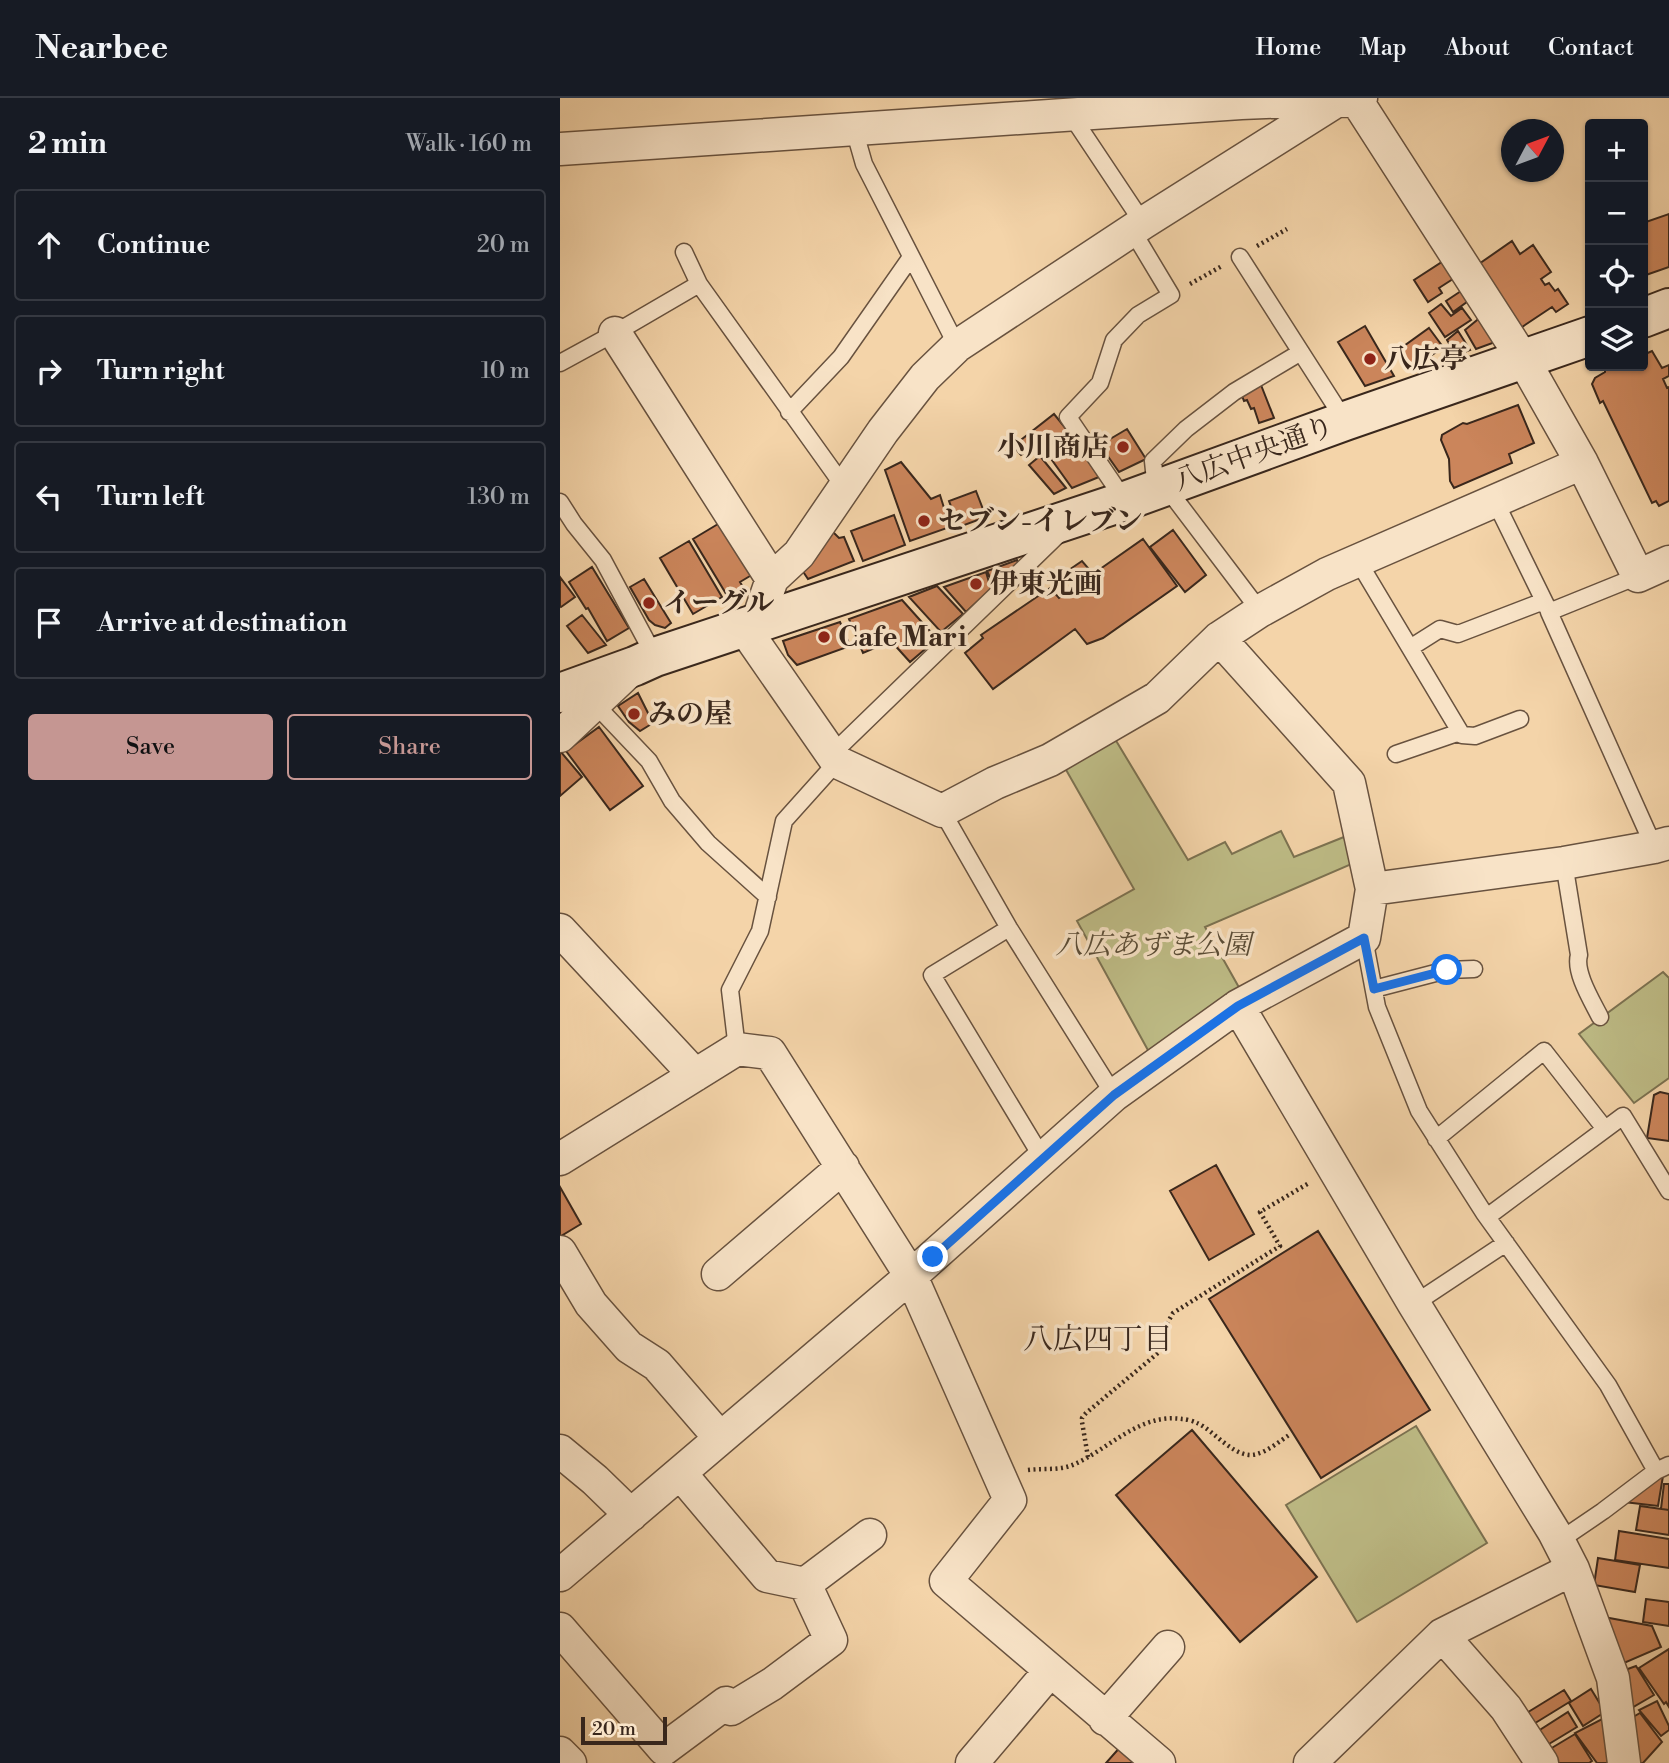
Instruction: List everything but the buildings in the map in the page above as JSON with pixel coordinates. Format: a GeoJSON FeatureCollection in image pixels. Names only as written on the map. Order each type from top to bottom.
{"type":"FeatureCollection","features":[{"type":"Feature","properties":{"kind":"street"},"geometry":{"type":"LineString","coordinates":[[560,149],[1254,103],[1352,100]]}},
{"type":"Feature","properties":{"kind":"street"},"geometry":{"type":"LineString","coordinates":[[1352,100],[1137,227],[957,346],[925,377],[883,431],[799,554],[772,579],[751,625],[834,758],[942,811],[995,783],[1050,760],[1157,698],[1219,638],[1260,611],[1327,574],[1582,463]]}},
{"type":"Feature","properties":{"kind":"street"},"geometry":{"type":"LineString","coordinates":[[1352,100],[1523,359],[1582,463],[1638,576],[1669,562]]}},
{"type":"Feature","properties":{"kind":"street"},"geometry":{"type":"LineString","coordinates":[[1648,316],[1669,309]]}},
{"type":"Feature","properties":{"kind":"street"},"geometry":{"type":"LineString","coordinates":[[615,334],[772,579]]}},
{"type":"Feature","properties":{"kind":"street","name":"八広中央通り"},"geometry":{"type":"LineString","coordinates":[[576,694],[645,661],[1076,518],[1585,338]]}},
{"type":"Feature","properties":{"kind":"street"},"geometry":{"type":"LineString","coordinates":[[560,1575],[911,1276],[1114,1095],[1238,1006],[1364,938],[1372,889],[1349,783],[1219,638]]}},
{"type":"Feature","properties":{"kind":"street"},"geometry":{"type":"LineString","coordinates":[[560,736],[576,694]]}},
{"type":"Feature","properties":{"kind":"street"},"geometry":{"type":"LineString","coordinates":[[1372,889],[1564,863],[1662,845]]}},
{"type":"Feature","properties":{"kind":"street"},"geometry":{"type":"LineString","coordinates":[[560,930],[695,1075]]}},
{"type":"Feature","properties":{"kind":"street"},"geometry":{"type":"LineString","coordinates":[[1238,1006],[1414,1304],[1559,1541],[1573,1569],[1613,1678],[1624,1763]]}},
{"type":"Feature","properties":{"kind":"street"},"geometry":{"type":"LineString","coordinates":[[560,1158],[737,1049],[770,1053],[911,1276],[1010,1500],[946,1581],[1159,1763]]}},
{"type":"Feature","properties":{"kind":"street"},"geometry":{"type":"LineString","coordinates":[[718,1274],[843,1167]]}},
{"type":"Feature","properties":{"kind":"street"},"geometry":{"type":"LineString","coordinates":[[560,1252],[591,1304],[629,1347],[657,1365],[720,1438]]}},
{"type":"Feature","properties":{"kind":"street"},"geometry":{"type":"LineString","coordinates":[[560,1451],[631,1515]]}},
{"type":"Feature","properties":{"kind":"street"},"geometry":{"type":"LineString","coordinates":[[680,1473],[767,1576],[805,1584],[870,1535]]}},
{"type":"Feature","properties":{"kind":"street"},"geometry":{"type":"LineString","coordinates":[[1310,1763],[1442,1635],[1573,1569]]}},
{"type":"Feature","properties":{"kind":"street"},"geometry":{"type":"LineString","coordinates":[[560,1629],[664,1749],[726,1703],[731,1709],[772,1684],[831,1640],[805,1584]]}},
{"type":"Feature","properties":{"kind":"street"},"geometry":{"type":"LineString","coordinates":[[1442,1635],[1506,1708],[1542,1763]]}},
{"type":"Feature","properties":{"kind":"street"},"geometry":{"type":"LineString","coordinates":[[1105,1719],[1168,1647]]}},
{"type":"Feature","properties":{"kind":"street"},"geometry":{"type":"LineString","coordinates":[[972,1763],[1050,1671]]}},
{"type":"Feature","properties":{"kind":"street"},"geometry":{"type":"LineString","coordinates":[[560,1753],[570,1763]]}},
{"type":"Feature","properties":{"kind":"lane"},"geometry":{"type":"LineString","coordinates":[[1071,115],[1137,227],[1171,295],[1138,315],[1114,340],[1100,383],[1068,417],[1149,492],[1260,611]]}},
{"type":"Feature","properties":{"kind":"lane"},"geometry":{"type":"LineString","coordinates":[[854,130],[864,164],[957,346]]}},
{"type":"Feature","properties":{"kind":"lane"},"geometry":{"type":"LineString","coordinates":[[684,252],[699,284],[845,488]]}},
{"type":"Feature","properties":{"kind":"lane"},"geometry":{"type":"LineString","coordinates":[[789,412],[841,356],[911,257]]}},
{"type":"Feature","properties":{"kind":"lane"},"geometry":{"type":"LineString","coordinates":[[1240,257],[1345,421]]}},
{"type":"Feature","properties":{"kind":"lane"},"geometry":{"type":"LineString","coordinates":[[560,363],[699,284]]}},
{"type":"Feature","properties":{"kind":"lane"},"geometry":{"type":"LineString","coordinates":[[1149,492],[1153,461],[1186,429],[1234,392],[1301,352]]}},
{"type":"Feature","properties":{"kind":"lane"},"geometry":{"type":"LineString","coordinates":[[1495,501],[1662,845]]}},
{"type":"Feature","properties":{"kind":"lane"},"geometry":{"type":"LineString","coordinates":[[560,502],[603,560],[645,661]]}},
{"type":"Feature","properties":{"kind":"lane"},"geometry":{"type":"LineString","coordinates":[[737,1049],[730,990],[760,931],[784,821],[834,758],[1076,518]]}},
{"type":"Feature","properties":{"kind":"lane"},"geometry":{"type":"LineString","coordinates":[[1357,561],[1462,735],[1475,736],[1520,719]]}},
{"type":"Feature","properties":{"kind":"lane"},"geometry":{"type":"LineString","coordinates":[[1410,648],[1440,629],[1458,634],[1638,576]]}},
{"type":"Feature","properties":{"kind":"lane"},"geometry":{"type":"LineString","coordinates":[[576,694],[649,761],[672,801],[708,843],[768,897]]}},
{"type":"Feature","properties":{"kind":"lane"},"geometry":{"type":"LineString","coordinates":[[1396,754],[1460,732]]}},
{"type":"Feature","properties":{"kind":"lane"},"geometry":{"type":"LineString","coordinates":[[942,811],[1009,928],[1114,1095]]}},
{"type":"Feature","properties":{"kind":"lane"},"geometry":{"type":"LineString","coordinates":[[1564,863],[1578,955],[1576,963],[1600,1017]]}},
{"type":"Feature","properties":{"kind":"lane"},"geometry":{"type":"LineString","coordinates":[[1009,928],[932,975],[1043,1159]]}},
{"type":"Feature","properties":{"kind":"lane"},"geometry":{"type":"LineString","coordinates":[[1364,938],[1377,1007],[1419,1111],[1487,1217],[1608,1385],[1662,1468],[1559,1541]]}},
{"type":"Feature","properties":{"kind":"lane"},"geometry":{"type":"LineString","coordinates":[[1374,989],[1447,970],[1474,969]]}},
{"type":"Feature","properties":{"kind":"lane"},"geometry":{"type":"LineString","coordinates":[[1436,1139],[1544,1051],[1605,1129]]}},
{"type":"Feature","properties":{"kind":"lane"},"geometry":{"type":"LineString","coordinates":[[1487,1217],[1623,1116],[1669,1191]]}},
{"type":"Feature","properties":{"kind":"lane"},"geometry":{"type":"LineString","coordinates":[[1414,1304],[1506,1243]]}},
{"type":"Feature","properties":{"kind":"path"},"geometry":{"type":"LineString","coordinates":[[1088,1457],[1082,1422],[1086,1413],[1158,1353],[1165,1327],[1173,1313],[1280,1246],[1260,1212],[1334,1169]]}},
{"type":"Feature","properties":{"kind":"path"},"geometry":{"type":"LineString","coordinates":[[1019,1474],[1041,1468],[1065,1468],[1140,1425],[1162,1419],[1199,1423],[1231,1448],[1246,1454],[1256,1455],[1289,1435]]}},
{"type":"Feature","properties":{"kind":"green space","name":"八広あずま公園"},"geometry":{"type":"Polygon","coordinates":[[[1112,734],[1188,860],[1225,842],[1232,854],[1281,831],[1294,857],[1349,835],[1354,863],[1205,927],[1241,991],[1149,1052],[1077,921],[1134,889],[1061,761],[1112,734]]]}},
{"type":"Feature","properties":{"kind":"green space"},"geometry":{"type":"Polygon","coordinates":[[[1663,972],[1669,978],[1669,1078],[1634,1103],[1579,1034],[1663,972]]]}},
{"type":"Feature","properties":{"kind":"green space"},"geometry":{"type":"Polygon","coordinates":[[[1416,1426],[1487,1543],[1357,1622],[1286,1505],[1416,1426]]]}},
{"type":"Feature","properties":{"kind":"place","name":"八広亭"},"geometry":{"type":"Point","coordinates":[1370,359]}},
{"type":"Feature","properties":{"kind":"place","name":"小川商店"},"geometry":{"type":"Point","coordinates":[1123,447]}},
{"type":"Feature","properties":{"kind":"place","name":"セブン-イレブン"},"geometry":{"type":"Point","coordinates":[924,521]}},
{"type":"Feature","properties":{"kind":"place","name":"伊東光画"},"geometry":{"type":"Point","coordinates":[976,584]}},
{"type":"Feature","properties":{"kind":"place","name":"イーグル"},"geometry":{"type":"Point","coordinates":[649,603]}},
{"type":"Feature","properties":{"kind":"place","name":"Cafe Mari"},"geometry":{"type":"Point","coordinates":[824,637]}},
{"type":"Feature","properties":{"kind":"place","name":"みの屋"},"geometry":{"type":"Point","coordinates":[634,714]}},
{"type":"Feature","properties":{"kind":"district","name":"八広四丁目"},"geometry":{"type":"Point","coordinates":[1098,1340]}},
{"type":"Feature","properties":{"kind":"route"},"geometry":{"type":"LineString","coordinates":[[933,1257],[1114,1095],[1238,1006],[1364,938],[1374,989],[1447,970]]}}]}
